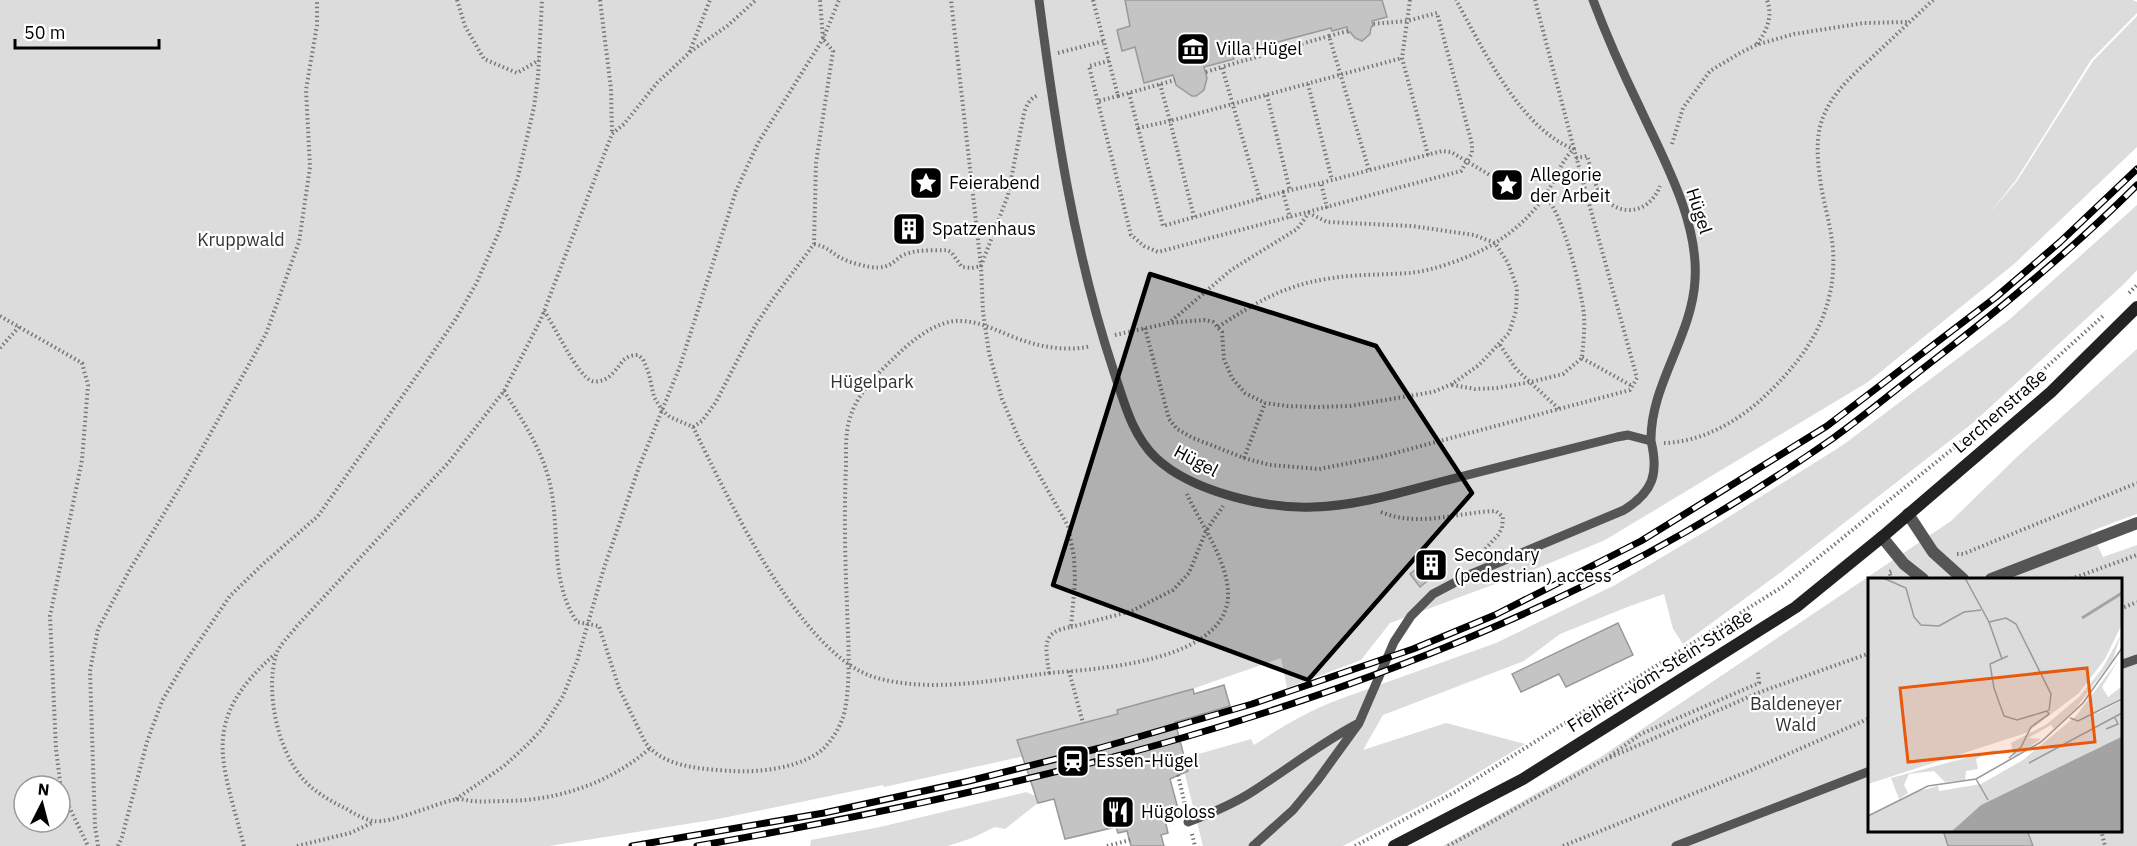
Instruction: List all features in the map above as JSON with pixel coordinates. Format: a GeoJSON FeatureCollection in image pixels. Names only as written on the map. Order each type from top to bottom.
{"type":"FeatureCollection","features":[{"type":"Feature","properties":{"kind":"main road","name":"Lerchenstraße"},"geometry":{"type":"LineString","coordinates":[[1882,537],[2051,392],[2137,307]]}},
{"type":"Feature","properties":{"kind":"main road","name":"Freiherr-vom-Stein-Straße"},"geometry":{"type":"LineString","coordinates":[[1394,846],[1523,779],[1786,613],[1882,537]]}},
{"type":"Feature","properties":{"kind":"street"},"geometry":{"type":"LineString","coordinates":[[1908,514],[1933,552],[1962,578]]}},
{"type":"Feature","properties":{"kind":"street"},"geometry":{"type":"LineString","coordinates":[[1994,578],[2137,523]]}},
{"type":"Feature","properties":{"kind":"street"},"geometry":{"type":"LineString","coordinates":[[1882,537],[1904,564],[1922,578]]}},
{"type":"Feature","properties":{"kind":"lane","name":"Hügel"},"geometry":{"type":"LineString","coordinates":[[1039,0],[1051,90],[1071,208],[1103,341],[1128,414],[1141,439],[1156,458],[1177,473],[1230,496],[1285,507],[1330,506],[1373,499],[1617,437],[1628,435],[1651,441]]}},
{"type":"Feature","properties":{"kind":"lane","name":"Hügel"},"geometry":{"type":"LineString","coordinates":[[1253,846],[1293,810],[1359,723],[1394,642],[1411,616],[1433,594],[1469,575],[1624,510],[1637,502],[1652,481],[1654,459],[1651,425],[1654,408],[1689,318],[1695,280],[1693,242],[1681,202],[1593,0]]}},
{"type":"Feature","properties":{"kind":"lane"},"geometry":{"type":"LineString","coordinates":[[2122,665],[2137,659]]}},
{"type":"Feature","properties":{"kind":"lane"},"geometry":{"type":"LineString","coordinates":[[1188,822],[1223,809],[1254,791],[1326,740],[1359,723]]}},
{"type":"Feature","properties":{"kind":"lane"},"geometry":{"type":"LineString","coordinates":[[1676,846],[1868,772]]}},
{"type":"Feature","properties":{"kind":"path"},"geometry":{"type":"LineString","coordinates":[[98,846],[95,826],[90,671],[98,629],[129,571],[186,479],[266,334],[295,252],[301,232],[309,183],[306,90],[317,25],[317,0]]}},
{"type":"Feature","properties":{"kind":"path"},"geometry":{"type":"LineString","coordinates":[[457,0],[465,26],[484,59],[518,73],[539,59]]}},
{"type":"Feature","properties":{"kind":"path"},"geometry":{"type":"LineString","coordinates":[[118,846],[147,742],[162,701],[185,662],[230,596],[318,516],[432,354],[476,284],[499,232],[518,177],[534,107],[542,0]]}},
{"type":"Feature","properties":{"kind":"path"},"geometry":{"type":"LineString","coordinates":[[244,846],[222,754],[224,724],[237,697],[312,609],[449,462],[504,391],[544,312],[612,134],[611,88],[600,0]]}},
{"type":"Feature","properties":{"kind":"path"},"geometry":{"type":"LineString","coordinates":[[689,52],[710,0]]}},
{"type":"Feature","properties":{"kind":"path"},"geometry":{"type":"LineString","coordinates":[[612,134],[624,124],[657,83],[689,52],[727,26],[756,0]]}},
{"type":"Feature","properties":{"kind":"path"},"geometry":{"type":"LineString","coordinates":[[692,426],[702,421],[709,413],[755,326],[814,244],[816,163],[833,51],[822,39],[820,0]]}},
{"type":"Feature","properties":{"kind":"path"},"geometry":{"type":"LineString","coordinates":[[297,846],[350,833],[375,822],[420,811],[455,799],[504,766],[542,729],[566,689],[639,467],[680,366],[736,191],[758,143],[822,39],[839,0]]}},
{"type":"Feature","properties":{"kind":"path"},"geometry":{"type":"LineString","coordinates":[[951,0],[989,353],[1009,418],[1068,526],[1074,556],[1075,582],[1071,627]]}},
{"type":"Feature","properties":{"kind":"path"},"geometry":{"type":"LineString","coordinates":[[1093,0],[1118,96]]}},
{"type":"Feature","properties":{"kind":"path"},"geometry":{"type":"LineString","coordinates":[[1410,0],[1402,58],[1428,155]]}},
{"type":"Feature","properties":{"kind":"path"},"geometry":{"type":"LineString","coordinates":[[1456,0],[1513,98],[1558,144],[1574,149]]}},
{"type":"Feature","properties":{"kind":"path"},"geometry":{"type":"LineString","coordinates":[[1145,328],[1169,419],[1177,429],[1193,438],[1244,458],[1281,466],[1319,469],[1380,457],[1630,390],[1636,378],[1535,0]]}},
{"type":"Feature","properties":{"kind":"path"},"geometry":{"type":"LineString","coordinates":[[1756,45],[1767,30],[1770,8],[1767,0]]}},
{"type":"Feature","properties":{"kind":"path"},"geometry":{"type":"LineString","coordinates":[[1651,441],[1665,443],[1687,439],[1729,423],[1751,408],[1787,375],[1809,347],[1828,302],[1833,264],[1819,170],[1818,139],[1824,115],[1838,92],[1907,22],[1933,0]]}},
{"type":"Feature","properties":{"kind":"path"},"geometry":{"type":"LineString","coordinates":[[1109,60],[1089,66],[1131,236],[1144,246],[1158,252],[1461,171],[1469,161],[1472,144],[1437,13],[1407,21],[1372,24]]}},
{"type":"Feature","properties":{"kind":"path"},"geometry":{"type":"LineString","coordinates":[[1576,158],[1587,156],[1598,189],[1613,206],[1635,210],[1646,206],[1653,200],[1659,189],[1683,108],[1710,71],[1756,45],[1794,34],[1894,21],[1907,22]]}},
{"type":"Feature","properties":{"kind":"path"},"geometry":{"type":"LineString","coordinates":[[1206,72],[1348,31]]}},
{"type":"Feature","properties":{"kind":"path"},"geometry":{"type":"LineString","coordinates":[[1329,36],[1369,170]]}},
{"type":"Feature","properties":{"kind":"path"},"geometry":{"type":"LineString","coordinates":[[1069,50],[1104,41]]}},
{"type":"Feature","properties":{"kind":"path"},"geometry":{"type":"LineString","coordinates":[[1138,128],[1402,58]]}},
{"type":"Feature","properties":{"kind":"path"},"geometry":{"type":"LineString","coordinates":[[1222,67],[1260,199]]}},
{"type":"Feature","properties":{"kind":"path"},"geometry":{"type":"LineString","coordinates":[[1099,101],[1175,80]]}},
{"type":"Feature","properties":{"kind":"path"},"geometry":{"type":"LineString","coordinates":[[1160,84],[1194,217]]}},
{"type":"Feature","properties":{"kind":"path"},"geometry":{"type":"LineString","coordinates":[[1308,84],[1332,180]]}},
{"type":"Feature","properties":{"kind":"path"},"geometry":{"type":"LineString","coordinates":[[981,266],[1008,195],[1028,104],[1033,97],[1051,90]]}},
{"type":"Feature","properties":{"kind":"path"},"geometry":{"type":"LineString","coordinates":[[1129,93],[1163,226],[1442,151],[1451,152],[1469,161],[1494,178]]}},
{"type":"Feature","properties":{"kind":"path"},"geometry":{"type":"LineString","coordinates":[[1267,95],[1290,191]]}},
{"type":"Feature","properties":{"kind":"path"},"geometry":{"type":"LineString","coordinates":[[1218,327],[1270,295],[1290,287],[1343,276],[1421,272],[1495,243],[1526,219],[1545,196],[1564,158],[1574,149]]}},
{"type":"Feature","properties":{"kind":"path"},"geometry":{"type":"LineString","coordinates":[[1321,183],[1327,208]]}},
{"type":"Feature","properties":{"kind":"path"},"geometry":{"type":"LineString","coordinates":[[1283,192],[1290,218]]}},
{"type":"Feature","properties":{"kind":"path"},"geometry":{"type":"LineString","coordinates":[[1452,384],[1475,389],[1531,382],[1563,374],[1582,358],[1585,329],[1581,296],[1559,219],[1553,204],[1545,196]]}},
{"type":"Feature","properties":{"kind":"path"},"geometry":{"type":"LineString","coordinates":[[504,391],[534,439],[543,459],[554,506],[561,591],[577,622],[599,626],[620,688],[649,749],[679,764],[717,770],[757,770],[804,761],[817,755],[827,746],[841,725],[845,710],[849,665],[844,516],[847,435],[850,416],[865,389],[879,372],[895,356],[928,331],[940,325],[960,321],[986,325],[1016,338],[1052,348],[1081,348],[1123,332],[1169,323],[1204,320],[1213,322],[1222,332],[1224,359],[1232,378],[1245,393],[1265,403],[1287,406],[1350,405],[1433,392],[1452,384],[1479,365],[1509,333],[1516,311],[1517,288],[1508,264],[1495,243],[1474,235],[1412,226],[1328,222],[1309,213]]}},
{"type":"Feature","properties":{"kind":"path"},"geometry":{"type":"LineString","coordinates":[[1169,323],[1231,270],[1297,229],[1309,213]]}},
{"type":"Feature","properties":{"kind":"path"},"geometry":{"type":"LineString","coordinates":[[814,244],[824,246],[852,263],[871,267],[892,265],[910,252],[947,250],[962,267],[981,266]]}},
{"type":"Feature","properties":{"kind":"path"},"geometry":{"type":"LineString","coordinates":[[2122,299],[2137,285]]}},
{"type":"Feature","properties":{"kind":"path"},"geometry":{"type":"LineString","coordinates":[[544,312],[579,369],[591,381],[597,382],[608,378],[627,356],[638,355],[643,359],[654,397],[662,410],[670,417],[692,426],[729,502],[758,552],[804,618],[849,665],[876,678],[916,685],[1114,667],[1157,658],[1191,644],[1211,630],[1223,614],[1228,593],[1224,569],[1177,473]]}},
{"type":"Feature","properties":{"kind":"path"},"geometry":{"type":"LineString","coordinates":[[1355,846],[1455,792],[1782,587],[1982,425],[2104,315]]}},
{"type":"Feature","properties":{"kind":"path"},"geometry":{"type":"LineString","coordinates":[[0,316],[82,363],[88,385],[82,460],[50,616],[56,749],[61,790],[88,846]]}},
{"type":"Feature","properties":{"kind":"path"},"geometry":{"type":"LineString","coordinates":[[0,348],[19,327]]}},
{"type":"Feature","properties":{"kind":"path"},"geometry":{"type":"LineString","coordinates":[[1500,345],[1516,369],[1561,410]]}},
{"type":"Feature","properties":{"kind":"path"},"geometry":{"type":"LineString","coordinates":[[1582,358],[1632,386]]}},
{"type":"Feature","properties":{"kind":"path"},"geometry":{"type":"LineString","coordinates":[[1244,458],[1265,403]]}},
{"type":"Feature","properties":{"kind":"path"},"geometry":{"type":"LineString","coordinates":[[1933,552],[1963,554],[2137,483]]}},
{"type":"Feature","properties":{"kind":"path"},"geometry":{"type":"LineString","coordinates":[[1049,673],[1047,640],[1055,631],[1132,611],[1173,590],[1189,573],[1206,531],[1230,496]]}},
{"type":"Feature","properties":{"kind":"path"},"geometry":{"type":"LineString","coordinates":[[1373,499],[1381,512],[1410,519],[1446,518],[1496,511],[1503,517],[1502,528],[1479,554]]}},
{"type":"Feature","properties":{"kind":"path"},"geometry":{"type":"LineString","coordinates":[[2074,578],[2137,555]]}},
{"type":"Feature","properties":{"kind":"path"},"geometry":{"type":"LineString","coordinates":[[1889,572],[1892,578]]}},
{"type":"Feature","properties":{"kind":"path"},"geometry":{"type":"LineString","coordinates":[[2122,609],[2137,602]]}},
{"type":"Feature","properties":{"kind":"path"},"geometry":{"type":"LineString","coordinates":[[276,654],[273,687],[275,716],[282,743],[293,765],[304,780],[326,798],[375,822]]}},
{"type":"Feature","properties":{"kind":"path"},"geometry":{"type":"LineString","coordinates":[[1448,846],[1602,761],[1760,692],[1868,654]]}},
{"type":"Feature","properties":{"kind":"path"},"geometry":{"type":"LineString","coordinates":[[1069,671],[1083,723]]}},
{"type":"Feature","properties":{"kind":"path"},"geometry":{"type":"LineString","coordinates":[[1602,761],[1641,734],[1759,683],[1758,672]]}},
{"type":"Feature","properties":{"kind":"path"},"geometry":{"type":"LineString","coordinates":[[1563,846],[1747,772],[1868,719]]}},
{"type":"Feature","properties":{"kind":"path"},"geometry":{"type":"LineString","coordinates":[[455,799],[518,801],[574,791],[607,778],[635,761],[649,749]]}},
{"type":"Feature","properties":{"kind":"path"},"geometry":{"type":"LineString","coordinates":[[1178,775],[1188,822]]}},
{"type":"Feature","properties":{"kind":"path"},"geometry":{"type":"LineString","coordinates":[[2101,831],[2105,846]]}},
{"type":"Feature","properties":{"kind":"path"},"geometry":{"type":"LineString","coordinates":[[1107,846],[1130,840]]}},
{"type":"Feature","properties":{"kind":"highlighted area"},"geometry":{"type":"Polygon","coordinates":[[[1150,274],[1376,346],[1472,493],[1308,680],[1053,585],[1150,274]]]}},
{"type":"Feature","properties":{"kind":"green space","name":"Hügelpark"},"geometry":{"type":"Polygon","coordinates":[[[0,0],[2133,0],[2137,2],[2137,13],[2091,60],[2016,180],[1989,214],[2017,181],[2093,61],[2137,16],[2137,147],[2014,264],[1868,382],[1605,540],[1538,568],[1390,623],[1361,660],[1287,688],[1281,658],[1192,689],[1118,710],[1118,714],[1025,756],[884,787],[883,785],[718,819],[549,846],[0,846],[0,0]]]}},
{"type":"Feature","properties":{"kind":"green space"},"geometry":{"type":"Polygon","coordinates":[[[2137,205],[2137,270],[2125,283],[1974,422],[1781,572],[1683,644],[1673,629],[1664,594],[1560,634],[1524,661],[1383,715],[1363,750],[1446,723],[1525,744],[1441,795],[1343,846],[1203,846],[1181,759],[1251,739],[1254,745],[1317,709],[1496,643],[1615,585],[1843,445],[2010,319],[2137,205]]]}},
{"type":"Feature","properties":{"kind":"green space","name":"Baldeneyer Wald"},"geometry":{"type":"Polygon","coordinates":[[[2137,349],[2137,514],[2091,531],[2103,557],[2137,545],[2137,846],[1443,846],[1599,758],[1951,521],[2018,456],[2137,349]]]}},
{"type":"Feature","properties":{"kind":"green space"},"geometry":{"type":"Polygon","coordinates":[[[1026,792],[1035,796],[1038,803],[1005,829],[995,827],[948,846],[810,846],[811,840],[880,827],[1026,792]]]}},
{"type":"Feature","properties":{"kind":"building","name":"Villa Hügel"},"geometry":{"type":"Polygon","coordinates":[[[1125,0],[1382,0],[1387,17],[1372,21],[1370,34],[1362,41],[1350,32],[1348,33],[1347,27],[1332,31],[1331,28],[1232,54],[1234,59],[1204,67],[1207,78],[1204,90],[1192,96],[1176,85],[1173,75],[1144,83],[1135,47],[1122,51],[1117,30],[1130,26],[1125,0]]]}},
{"type":"Feature","properties":{"kind":"building","name":"Secondary (pedestrian) access"},"geometry":{"type":"Polygon","coordinates":[[[1433,556],[1443,568],[1420,587],[1410,574],[1433,556]]]}},
{"type":"Feature","properties":{"kind":"building"},"geometry":{"type":"Polygon","coordinates":[[[1618,623],[1633,655],[1566,687],[1559,674],[1521,692],[1512,674],[1618,623]]]}},
{"type":"Feature","properties":{"kind":"building"},"geometry":{"type":"Polygon","coordinates":[[[1224,685],[1230,706],[1175,722],[1188,771],[1170,779],[1180,816],[1165,820],[1168,833],[1161,835],[1164,846],[1131,846],[1127,831],[1118,833],[1116,827],[1065,839],[1054,799],[1038,803],[1017,740],[1118,714],[1117,710],[1193,689],[1194,694],[1224,685]]]}},
{"type":"Feature","properties":{"kind":"building"},"geometry":{"type":"Polygon","coordinates":[[[1943,831],[2027,831],[2033,846],[1948,846],[1943,831]]]}},
{"type":"Feature","properties":{"kind":"railway"},"geometry":{"type":"LineString","coordinates":[[632,846],[824,813],[969,781],[1100,748],[1252,704],[1413,649],[1495,615],[1641,541],[1827,426],[1996,297],[2060,242],[2137,169]]}},
{"type":"Feature","properties":{"kind":"railway"},"geometry":{"type":"LineString","coordinates":[[697,846],[820,824],[942,798],[1063,770],[1183,738],[1302,700],[1419,658],[1534,609],[1646,554],[1764,484],[1832,439],[2013,297],[2064,254],[2137,185]]}},
{"type":"Feature","properties":{"kind":"place","name":"Villa Hügel"},"geometry":{"type":"Point","coordinates":[1193,49]}},
{"type":"Feature","properties":{"kind":"place","name":"Feierabend"},"geometry":{"type":"Point","coordinates":[926,183]}},
{"type":"Feature","properties":{"kind":"place","name":"Allegorie der Arbeit"},"geometry":{"type":"Point","coordinates":[1507,185]}},
{"type":"Feature","properties":{"kind":"place","name":"Spatzenhaus"},"geometry":{"type":"Point","coordinates":[909,229]}},
{"type":"Feature","properties":{"kind":"place","name":"Secondary (pedestrian) access"},"geometry":{"type":"Point","coordinates":[1431,565]}},
{"type":"Feature","properties":{"kind":"place","name":"Essen-Hügel"},"geometry":{"type":"Point","coordinates":[1073,761]}},
{"type":"Feature","properties":{"kind":"place","name":"Hügoloss"},"geometry":{"type":"Point","coordinates":[1118,812]}},
{"type":"Feature","properties":{"kind":"park label","name":"Kruppwald"},"geometry":{"type":"Point","coordinates":[241,240]}}]}
